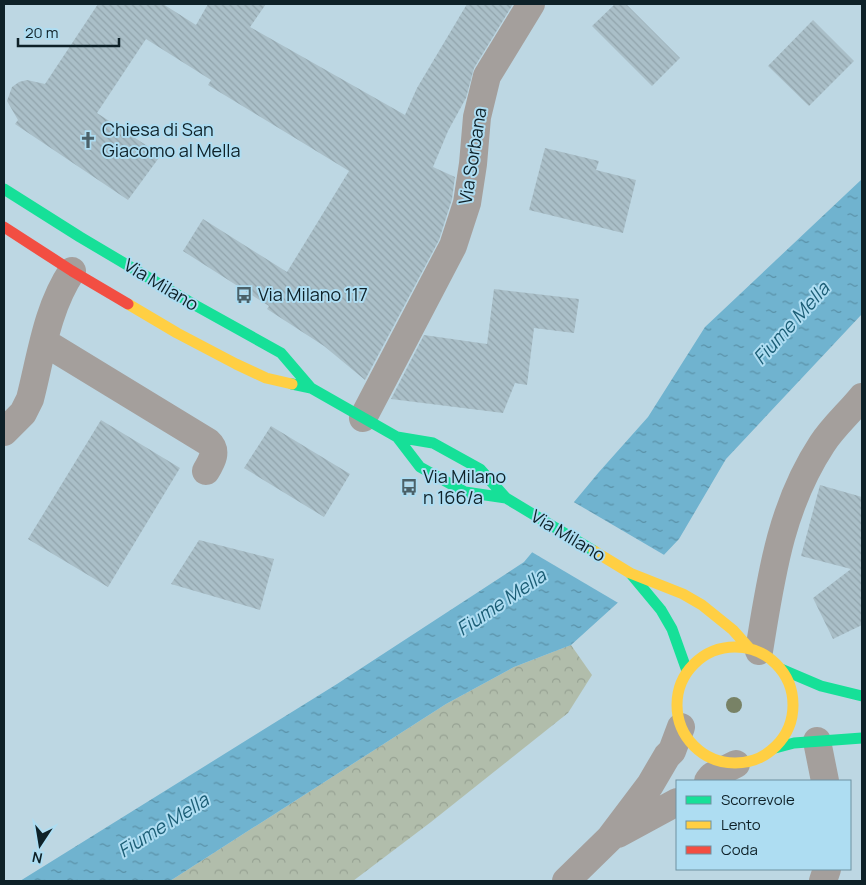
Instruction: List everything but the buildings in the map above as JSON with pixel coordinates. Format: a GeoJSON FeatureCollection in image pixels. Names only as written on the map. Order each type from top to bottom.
{"type":"FeatureCollection","features":[{"type":"Feature","properties":{"kind":"main road","name":"Via Milano"},"geometry":{"type":"LineString","coordinates":[[4,189],[80,237],[193,304],[281,353],[311,388]]}},
{"type":"Feature","properties":{"kind":"main road","name":"Via Milano"},"geometry":{"type":"LineString","coordinates":[[4,227],[72,271],[177,333],[236,364],[266,378],[311,388],[397,436],[433,443],[480,469],[506,498],[630,573],[683,594],[702,604],[754,650]]}},
{"type":"Feature","properties":{"kind":"main road","name":"Via Milano"},"geometry":{"type":"LineString","coordinates":[[397,436],[420,468],[465,492],[506,498]]}},
{"type":"Feature","properties":{"kind":"main road","name":"Via Milano"},"geometry":{"type":"LineString","coordinates":[[630,573],[661,610],[672,629],[687,671]]}},
{"type":"Feature","properties":{"kind":"main road"},"geometry":{"type":"LineString","coordinates":[[775,748],[786,734],[792,718],[794,701],[790,684],[781,669],[772,659],[754,650],[731,647],[714,650],[699,659],[687,671],[679,688],[676,708],[681,727],[690,742],[703,754],[719,762],[736,764],[757,759],[775,748],[794,743],[862,738]]}},
{"type":"Feature","properties":{"kind":"main road"},"geometry":{"type":"LineString","coordinates":[[781,669],[840,692],[862,696]]}},
{"type":"Feature","properties":{"kind":"street","name":"Via Sorbana"},"geometry":{"type":"LineString","coordinates":[[363,418],[453,246],[467,203],[477,117],[487,76],[531,4]]}},
{"type":"Feature","properties":{"kind":"street"},"geometry":{"type":"LineString","coordinates":[[4,432],[23,413],[30,400],[55,302],[72,271]]}},
{"type":"Feature","properties":{"kind":"street"},"geometry":{"type":"LineString","coordinates":[[44,342],[208,442],[213,446],[214,452],[206,471]]}},
{"type":"Feature","properties":{"kind":"street"},"geometry":{"type":"LineString","coordinates":[[754,650],[782,532],[794,498],[823,442],[862,397]]}},
{"type":"Feature","properties":{"kind":"street"},"geometry":{"type":"LineString","coordinates":[[566,881],[610,838],[650,785],[672,750],[681,727]]}},
{"type":"Feature","properties":{"kind":"street"},"geometry":{"type":"LineString","coordinates":[[817,741],[825,780]]}},
{"type":"Feature","properties":{"kind":"street"},"geometry":{"type":"LineString","coordinates":[[709,780],[712,776],[736,764]]}},
{"type":"Feature","properties":{"kind":"street"},"geometry":{"type":"LineString","coordinates":[[610,838],[676,803]]}},
{"type":"Feature","properties":{"kind":"green space"},"geometry":{"type":"Polygon","coordinates":[[[571,645],[592,675],[568,713],[431,822],[353,881],[170,881],[446,704],[514,667],[571,645]]]}},
{"type":"Feature","properties":{"kind":"water","name":"Fiume Mella"},"geometry":{"type":"Polygon","coordinates":[[[862,179],[862,314],[726,459],[679,539],[623,598],[571,645],[514,667],[446,704],[170,881],[20,881],[337,684],[524,562],[648,417],[705,327],[862,179]]]}},
{"type":"Feature","properties":{"kind":"pier"},"geometry":{"type":"Polygon","coordinates":[[[572,501],[666,556],[620,604],[530,551],[572,501]]]}},
{"type":"Feature","properties":{"kind":"traffic: fast"},"geometry":{"type":"LineString","coordinates":[[4,189],[80,237],[193,304],[281,353],[311,388]]}},
{"type":"Feature","properties":{"kind":"traffic: fast"},"geometry":{"type":"LineString","coordinates":[[292,384],[311,388],[397,437],[433,443],[480,469],[506,498],[594,551]]}},
{"type":"Feature","properties":{"kind":"traffic: fast"},"geometry":{"type":"LineString","coordinates":[[397,437],[420,467],[465,492],[506,498]]}},
{"type":"Feature","properties":{"kind":"traffic: fast"},"geometry":{"type":"LineString","coordinates":[[631,574],[661,610],[672,629],[687,671]]}},
{"type":"Feature","properties":{"kind":"traffic: fast"},"geometry":{"type":"LineString","coordinates":[[781,669],[821,686],[862,696]]}},
{"type":"Feature","properties":{"kind":"traffic: fast"},"geometry":{"type":"LineString","coordinates":[[775,748],[794,743],[862,738]]}},
{"type":"Feature","properties":{"kind":"traffic: slow"},"geometry":{"type":"LineString","coordinates":[[128,304],[177,333],[236,364],[266,378],[292,384]]}},
{"type":"Feature","properties":{"kind":"traffic: slow"},"geometry":{"type":"LineString","coordinates":[[594,551],[630,573],[683,594],[702,605],[733,630],[749,648]]}},
{"type":"Feature","properties":{"kind":"traffic: slow"},"geometry":{"type":"LineString","coordinates":[[735,647],[757,651],[776,664],[789,683],[793,705],[789,727],[776,746],[757,759],[735,763],[713,759],[694,746],[681,727],[677,705],[681,683],[694,664],[713,651],[735,647]]}},
{"type":"Feature","properties":{"kind":"traffic: jam"},"geometry":{"type":"LineString","coordinates":[[4,227],[72,271],[128,304]]}},
{"type":"Feature","properties":{"kind":"place","name":"Chiesa di San Giacomo al Mella"},"geometry":{"type":"Point","coordinates":[88,140]}},
{"type":"Feature","properties":{"kind":"place","name":"Via Milano 117"},"geometry":{"type":"Point","coordinates":[244,295]}},
{"type":"Feature","properties":{"kind":"place","name":"Via Milano n 166/a"},"geometry":{"type":"Point","coordinates":[409,487]}}]}
